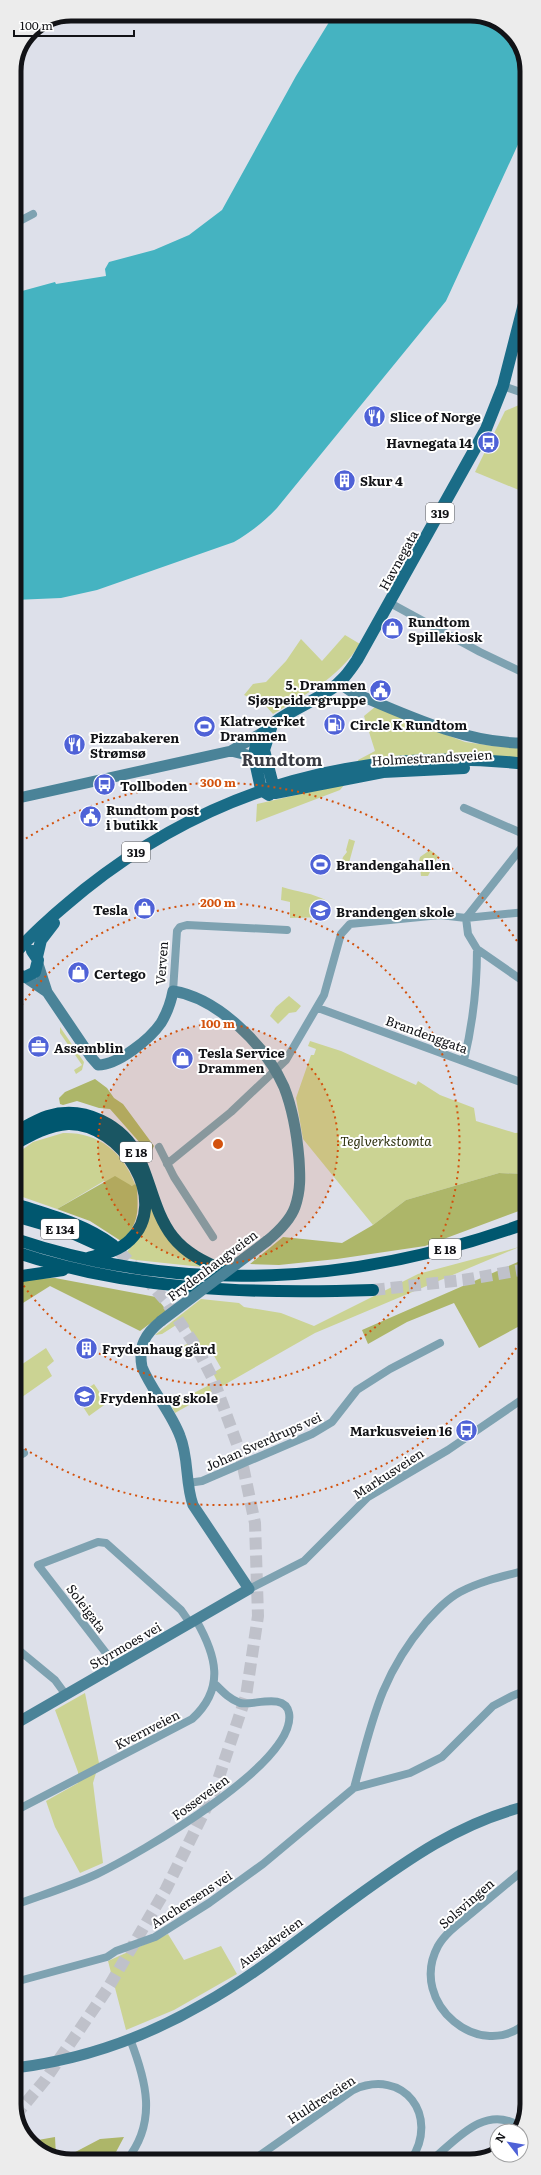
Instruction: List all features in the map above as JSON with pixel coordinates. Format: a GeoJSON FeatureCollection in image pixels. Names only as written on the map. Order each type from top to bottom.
{"type":"FeatureCollection","features":[{"type":"Feature","properties":{"kind":"highway","name":"E 18"},"geometry":{"type":"LineString","coordinates":[[21,1129],[48,1116],[62,1113],[88,1115],[111,1125],[124,1136],[134,1149],[161,1216],[177,1241],[196,1257],[234,1276]]}},
{"type":"Feature","properties":{"kind":"highway","name":"E 18"},"geometry":{"type":"LineString","coordinates":[[21,1141],[48,1128],[76,1124],[92,1128],[106,1134],[118,1144],[127,1155],[137,1173],[144,1195],[145,1211],[142,1224],[136,1235],[123,1246],[85,1259]]}},
{"type":"Feature","properties":{"kind":"highway","name":"E 134"},"geometry":{"type":"LineString","coordinates":[[21,1209],[70,1232],[108,1246]]}},
{"type":"Feature","properties":{"kind":"highway","name":"E 18"},"geometry":{"type":"LineString","coordinates":[[21,1241],[85,1259],[157,1270],[234,1276],[286,1275],[361,1268],[452,1248],[520,1225]]}},
{"type":"Feature","properties":{"kind":"highway"},"geometry":{"type":"LineString","coordinates":[[21,1257],[137,1281],[210,1289],[280,1292],[373,1290]]}},
{"type":"Feature","properties":{"kind":"highway"},"geometry":{"type":"LineString","coordinates":[[21,1276],[51,1270],[74,1269]]}},
{"type":"Feature","properties":{"kind":"main road","name":"Havnegata"},"geometry":{"type":"LineString","coordinates":[[342,680],[390,603],[486,429],[503,386],[520,334]]}},
{"type":"Feature","properties":{"kind":"main road","name":"319"},"geometry":{"type":"LineString","coordinates":[[255,749],[260,734],[328,692],[342,680]]}},
{"type":"Feature","properties":{"kind":"main road"},"geometry":{"type":"LineString","coordinates":[[342,680],[352,692],[469,737],[490,742],[520,743]]}},
{"type":"Feature","properties":{"kind":"main road"},"geometry":{"type":"LineString","coordinates":[[21,797],[231,751],[255,749],[266,739],[274,724]]}},
{"type":"Feature","properties":{"kind":"main road"},"geometry":{"type":"LineString","coordinates":[[231,751],[255,749]]}},
{"type":"Feature","properties":{"kind":"main road"},"geometry":{"type":"LineString","coordinates":[[255,749],[268,790]]}},
{"type":"Feature","properties":{"kind":"main road","name":"Holmestrandsveien"},"geometry":{"type":"LineString","coordinates":[[268,790],[323,773],[367,766],[416,761],[474,760],[520,764]]}},
{"type":"Feature","properties":{"kind":"main road","name":"Holmestrandsveien"},"geometry":{"type":"LineString","coordinates":[[268,790],[383,772],[520,765]]}},
{"type":"Feature","properties":{"kind":"main road","name":"319"},"geometry":{"type":"LineString","coordinates":[[21,940],[30,936],[78,895],[145,846],[193,820],[268,790]]}},
{"type":"Feature","properties":{"kind":"main road","name":"319"},"geometry":{"type":"LineString","coordinates":[[21,974],[35,972],[41,940],[54,923],[93,889],[152,847],[196,824],[268,790]]}},
{"type":"Feature","properties":{"kind":"main road","name":"319"},"geometry":{"type":"LineString","coordinates":[[21,945],[31,950],[37,960]]}},
{"type":"Feature","properties":{"kind":"main road"},"geometry":{"type":"LineString","coordinates":[[37,960],[47,992]]}},
{"type":"Feature","properties":{"kind":"main road"},"geometry":{"type":"LineString","coordinates":[[21,977],[47,992]]}},
{"type":"Feature","properties":{"kind":"main road","name":"Verven"},"geometry":{"type":"LineString","coordinates":[[47,992],[98,1065],[112,1064],[153,1032],[166,1012],[173,991]]}},
{"type":"Feature","properties":{"kind":"main road","name":"Frydenhaugveien"},"geometry":{"type":"LineString","coordinates":[[173,991],[193,995],[219,1011],[242,1030],[275,1070],[284,1088],[298,1140],[300,1186],[291,1215],[282,1227],[267,1241],[161,1321],[145,1336],[140,1356],[147,1378],[176,1427],[185,1454],[188,1483],[193,1505],[249,1589]]}},
{"type":"Feature","properties":{"kind":"main road","name":"Styrmoes vei"},"geometry":{"type":"LineString","coordinates":[[21,1721],[249,1589]]}},
{"type":"Feature","properties":{"kind":"main road","name":"Austadveien"},"geometry":{"type":"LineString","coordinates":[[21,2067],[60,2060],[130,2039],[180,2017],[219,1995],[400,1865],[442,1838],[476,1822],[520,1808]]}},
{"type":"Feature","properties":{"kind":"street"},"geometry":{"type":"LineString","coordinates":[[21,220],[33,214]]}},
{"type":"Feature","properties":{"kind":"street"},"geometry":{"type":"LineString","coordinates":[[503,386],[520,392]]}},
{"type":"Feature","properties":{"kind":"street"},"geometry":{"type":"LineString","coordinates":[[390,603],[480,652],[520,671]]}},
{"type":"Feature","properties":{"kind":"street"},"geometry":{"type":"LineString","coordinates":[[464,808],[520,832]]}},
{"type":"Feature","properties":{"kind":"street"},"geometry":{"type":"LineString","coordinates":[[520,850],[466,918],[468,934],[478,949],[520,979]]}},
{"type":"Feature","properties":{"kind":"street"},"geometry":{"type":"LineString","coordinates":[[167,1164],[231,1112],[289,1055],[324,996],[341,933],[346,927],[355,922],[440,915],[466,918],[520,913]]}},
{"type":"Feature","properties":{"kind":"street","name":"Verven"},"geometry":{"type":"LineString","coordinates":[[173,991],[177,931],[180,927],[187,925],[283,930]]}},
{"type":"Feature","properties":{"kind":"street"},"geometry":{"type":"LineString","coordinates":[[464,1060],[472,1028],[476,997],[478,949]]}},
{"type":"Feature","properties":{"kind":"street","name":"Brandenggata"},"geometry":{"type":"LineString","coordinates":[[318,1008],[520,1082]]}},
{"type":"Feature","properties":{"kind":"street"},"geometry":{"type":"LineString","coordinates":[[159,1147],[167,1164],[213,1237]]}},
{"type":"Feature","properties":{"kind":"street","name":"Johan Sverdrups vei"},"geometry":{"type":"LineString","coordinates":[[188,1483],[202,1482],[312,1434],[332,1422],[357,1390],[440,1343]]}},
{"type":"Feature","properties":{"kind":"street","name":"Markusveien"},"geometry":{"type":"LineString","coordinates":[[249,1589],[304,1560],[368,1497],[448,1450],[520,1402]]}},
{"type":"Feature","properties":{"kind":"street","name":"Kvernveien"},"geometry":{"type":"LineString","coordinates":[[21,1808],[192,1719],[204,1707],[210,1697],[214,1683],[213,1656],[210,1645],[193,1621],[106,1543],[98,1542],[38,1565]]}},
{"type":"Feature","properties":{"kind":"street","name":"Soleigata"},"geometry":{"type":"LineString","coordinates":[[38,1565],[116,1666]]}},
{"type":"Feature","properties":{"kind":"street"},"geometry":{"type":"LineString","coordinates":[[354,1788],[376,1707],[391,1671],[413,1638],[438,1609],[458,1592],[482,1582],[520,1572]]}},
{"type":"Feature","properties":{"kind":"street"},"geometry":{"type":"LineString","coordinates":[[21,1652],[55,1680],[66,1695]]}},
{"type":"Feature","properties":{"kind":"street","name":"Fosseveien"},"geometry":{"type":"LineString","coordinates":[[21,1903],[92,1876],[152,1844],[222,1797],[267,1757],[283,1734],[288,1721],[288,1712],[282,1703],[274,1701],[247,1704],[239,1702],[227,1696],[214,1683]]}},
{"type":"Feature","properties":{"kind":"street","name":"Anchersens vei"},"geometry":{"type":"LineString","coordinates":[[21,1980],[107,1957],[116,1951],[155,1937],[209,1903],[263,1864],[354,1788],[410,1773],[442,1757],[493,1706],[520,1693]]}},
{"type":"Feature","properties":{"kind":"street","name":"Solsvingen"},"geometry":{"type":"LineString","coordinates":[[520,1873],[444,1937],[434,1954],[430,1977],[433,1993],[440,2007],[457,2025],[473,2032],[505,2035],[515,2032],[520,2028]]}},
{"type":"Feature","properties":{"kind":"street"},"geometry":{"type":"LineString","coordinates":[[130,2039],[146,2085],[147,2108],[143,2129],[131,2154]]}},
{"type":"Feature","properties":{"kind":"street","name":"Huldreveien"},"geometry":{"type":"LineString","coordinates":[[262,2154],[353,2090],[367,2084],[382,2084],[396,2087],[406,2092],[419,2114],[422,2128],[418,2149],[414,2154]]}},
{"type":"Feature","properties":{"kind":"street"},"geometry":{"type":"LineString","coordinates":[[439,2154],[468,2130],[486,2120],[506,2120],[512,2123]]}},
{"type":"Feature","properties":{"kind":"green space"},"geometry":{"type":"Polygon","coordinates":[[[520,405],[520,491],[475,472],[505,411],[520,405]]]}},
{"type":"Feature","properties":{"kind":"green space"},"geometry":{"type":"Polygon","coordinates":[[[345,635],[360,644],[342,667],[321,684],[273,714],[265,705],[244,695],[253,684],[266,682],[286,661],[301,639],[322,661],[345,635]]]}},
{"type":"Feature","properties":{"kind":"green space"},"geometry":{"type":"Polygon","coordinates":[[[375,707],[465,742],[520,748],[520,759],[455,754],[455,757],[358,762],[358,760],[375,751],[364,716],[375,707]]]}},
{"type":"Feature","properties":{"kind":"green space"},"geometry":{"type":"Polygon","coordinates":[[[345,784],[340,790],[256,822],[257,804],[345,784]]]}},
{"type":"Feature","properties":{"kind":"green space"},"geometry":{"type":"Polygon","coordinates":[[[349,839],[355,841],[347,870],[340,868],[343,857],[347,852],[346,850],[349,839]]]}},
{"type":"Feature","properties":{"kind":"green space"},"geometry":{"type":"Polygon","coordinates":[[[430,850],[438,856],[428,876],[421,876],[420,867],[422,863],[419,861],[420,857],[430,850]]]}},
{"type":"Feature","properties":{"kind":"green space"},"geometry":{"type":"Polygon","coordinates":[[[282,887],[311,894],[327,901],[326,917],[290,918],[290,902],[281,900],[282,887]]]}},
{"type":"Feature","properties":{"kind":"green space"},"geometry":{"type":"Polygon","coordinates":[[[289,996],[301,1006],[296,1012],[289,1013],[278,1024],[270,1016],[276,1007],[289,996]]]}},
{"type":"Feature","properties":{"kind":"green space"},"geometry":{"type":"Polygon","coordinates":[[[60,1027],[84,1062],[82,1070],[76,1074],[74,1070],[82,1065],[60,1033],[60,1027]]]}},
{"type":"Feature","properties":{"kind":"green space","name":"Teglverkstomta"},"geometry":{"type":"Polygon","coordinates":[[[310,1041],[341,1051],[416,1085],[418,1081],[440,1095],[474,1108],[476,1121],[515,1133],[520,1133],[520,1174],[499,1173],[406,1200],[373,1225],[303,1139],[296,1098],[311,1055],[314,1055],[316,1049],[308,1046],[310,1041]]]}},
{"type":"Feature","properties":{"kind":"green space"},"geometry":{"type":"Polygon","coordinates":[[[95,1079],[107,1088],[114,1098],[123,1104],[154,1146],[152,1150],[148,1152],[110,1109],[99,1108],[77,1101],[63,1105],[60,1104],[59,1098],[65,1092],[95,1079]]]}},
{"type":"Feature","properties":{"kind":"green space"},"geometry":{"type":"Polygon","coordinates":[[[63,1133],[87,1136],[98,1140],[116,1153],[130,1172],[135,1184],[133,1186],[104,1181],[57,1209],[21,1196],[21,1151],[33,1142],[63,1133]]]}},
{"type":"Feature","properties":{"kind":"green space"},"geometry":{"type":"Polygon","coordinates":[[[499,1173],[520,1174],[520,1211],[425,1246],[337,1259],[279,1265],[250,1264],[283,1237],[342,1243],[373,1225],[406,1200],[499,1173]]]}},
{"type":"Feature","properties":{"kind":"green space"},"geometry":{"type":"Polygon","coordinates":[[[115,1176],[132,1186],[135,1184],[137,1186],[138,1203],[135,1222],[121,1241],[90,1221],[57,1209],[115,1176]]]}},
{"type":"Feature","properties":{"kind":"green space"},"geometry":{"type":"Polygon","coordinates":[[[153,1208],[202,1264],[202,1267],[136,1260],[123,1257],[137,1241],[144,1230],[149,1217],[150,1209],[153,1208]]]}},
{"type":"Feature","properties":{"kind":"green space"},"geometry":{"type":"Polygon","coordinates":[[[519,1247],[315,1333],[175,1413],[170,1403],[179,1395],[182,1399],[217,1381],[213,1373],[221,1368],[209,1347],[201,1351],[196,1344],[177,1356],[174,1351],[196,1339],[184,1320],[162,1334],[155,1335],[201,1299],[239,1303],[244,1307],[281,1313],[314,1326],[418,1274],[519,1247]]]}},
{"type":"Feature","properties":{"kind":"green space"},"geometry":{"type":"Polygon","coordinates":[[[520,1261],[520,1326],[479,1348],[454,1303],[407,1322],[368,1344],[362,1330],[520,1261]]]}},
{"type":"Feature","properties":{"kind":"green space"},"geometry":{"type":"Polygon","coordinates":[[[55,1278],[156,1297],[167,1311],[140,1331],[50,1286],[21,1304],[21,1282],[26,1279],[55,1278]]]}},
{"type":"Feature","properties":{"kind":"green space"},"geometry":{"type":"Polygon","coordinates":[[[46,1348],[54,1361],[47,1367],[52,1376],[21,1398],[21,1365],[46,1348]]]}},
{"type":"Feature","properties":{"kind":"green space"},"geometry":{"type":"Polygon","coordinates":[[[94,1384],[107,1403],[89,1416],[76,1396],[94,1384]]]}},
{"type":"Feature","properties":{"kind":"green space"},"geometry":{"type":"Polygon","coordinates":[[[85,1693],[99,1763],[93,1783],[103,1863],[80,1873],[55,1827],[46,1801],[78,1783],[78,1772],[55,1710],[85,1693]]]}},
{"type":"Feature","properties":{"kind":"green space"},"geometry":{"type":"Polygon","coordinates":[[[168,1934],[184,1960],[221,1946],[237,1974],[174,2010],[126,2030],[108,1961],[168,1934]]]}},
{"type":"Feature","properties":{"kind":"green space"},"geometry":{"type":"Polygon","coordinates":[[[55,2137],[56,2151],[43,2146],[38,2142],[38,2140],[55,2137]]]}},
{"type":"Feature","properties":{"kind":"green space"},"geometry":{"type":"Polygon","coordinates":[[[124,2137],[116,2152],[72,2154],[100,2139],[124,2137]]]}},
{"type":"Feature","properties":{"kind":"water"},"geometry":{"type":"Polygon","coordinates":[[[330,21],[473,21],[498,29],[510,41],[519,61],[520,140],[446,301],[277,508],[246,534],[234,542],[97,590],[61,598],[21,600],[21,289],[22,291],[55,282],[56,284],[106,276],[105,269],[109,262],[154,250],[189,235],[222,210],[296,76],[330,21]]]}},
{"type":"Feature","properties":{"kind":"tunnel"},"geometry":{"type":"LineString","coordinates":[[21,2108],[45,2080],[108,1988],[166,1889],[214,1792],[246,1696],[258,1616],[255,1523],[240,1452],[214,1381],[197,1348],[165,1300],[113,1245]]}},
{"type":"Feature","properties":{"kind":"tunnel"},"geometry":{"type":"LineString","coordinates":[[373,1290],[463,1280],[520,1270]]}},
{"type":"Feature","properties":{"kind":"place","name":"Slice of Norge"},"geometry":{"type":"Point","coordinates":[375,416]}},
{"type":"Feature","properties":{"kind":"place","name":"Havnegata 14"},"geometry":{"type":"Point","coordinates":[488,442]}},
{"type":"Feature","properties":{"kind":"place","name":"Skur 4"},"geometry":{"type":"Point","coordinates":[344,480]}},
{"type":"Feature","properties":{"kind":"place","name":"Rundtom Spillekiosk"},"geometry":{"type":"Point","coordinates":[392,628]}},
{"type":"Feature","properties":{"kind":"place","name":"5. Drammen Sjøspeidergruppe"},"geometry":{"type":"Point","coordinates":[381,691]}},
{"type":"Feature","properties":{"kind":"place","name":"Circle K Rundtom"},"geometry":{"type":"Point","coordinates":[335,724]}},
{"type":"Feature","properties":{"kind":"place","name":"Klatreverket Drammen"},"geometry":{"type":"Point","coordinates":[204,727]}},
{"type":"Feature","properties":{"kind":"place","name":"Pizzabakeren Strømsø"},"geometry":{"type":"Point","coordinates":[75,744]}},
{"type":"Feature","properties":{"kind":"place","name":"Tollboden"},"geometry":{"type":"Point","coordinates":[104,785]}},
{"type":"Feature","properties":{"kind":"place","name":"Rundtom post i butikk"},"geometry":{"type":"Point","coordinates":[91,816]}},
{"type":"Feature","properties":{"kind":"place","name":"Brandengahallen"},"geometry":{"type":"Point","coordinates":[320,864]}},
{"type":"Feature","properties":{"kind":"place","name":"Tesla"},"geometry":{"type":"Point","coordinates":[144,909]}},
{"type":"Feature","properties":{"kind":"place","name":"Brandengen skole"},"geometry":{"type":"Point","coordinates":[320,911]}},
{"type":"Feature","properties":{"kind":"place","name":"Certego"},"geometry":{"type":"Point","coordinates":[79,973]}},
{"type":"Feature","properties":{"kind":"place","name":"Assemblin"},"geometry":{"type":"Point","coordinates":[38,1047]}},
{"type":"Feature","properties":{"kind":"place","name":"Tesla Service Drammen"},"geometry":{"type":"Point","coordinates":[183,1059]}},
{"type":"Feature","properties":{"kind":"place","name":"Frydenhaug gård"},"geometry":{"type":"Point","coordinates":[87,1348]}},
{"type":"Feature","properties":{"kind":"place","name":"Frydenhaug skole"},"geometry":{"type":"Point","coordinates":[85,1397]}},
{"type":"Feature","properties":{"kind":"place","name":"Markusveien 16"},"geometry":{"type":"Point","coordinates":[467,1430]}},
{"type":"Feature","properties":{"kind":"district","name":"Rundtom"},"geometry":{"type":"Point","coordinates":[282,758]}}]}
